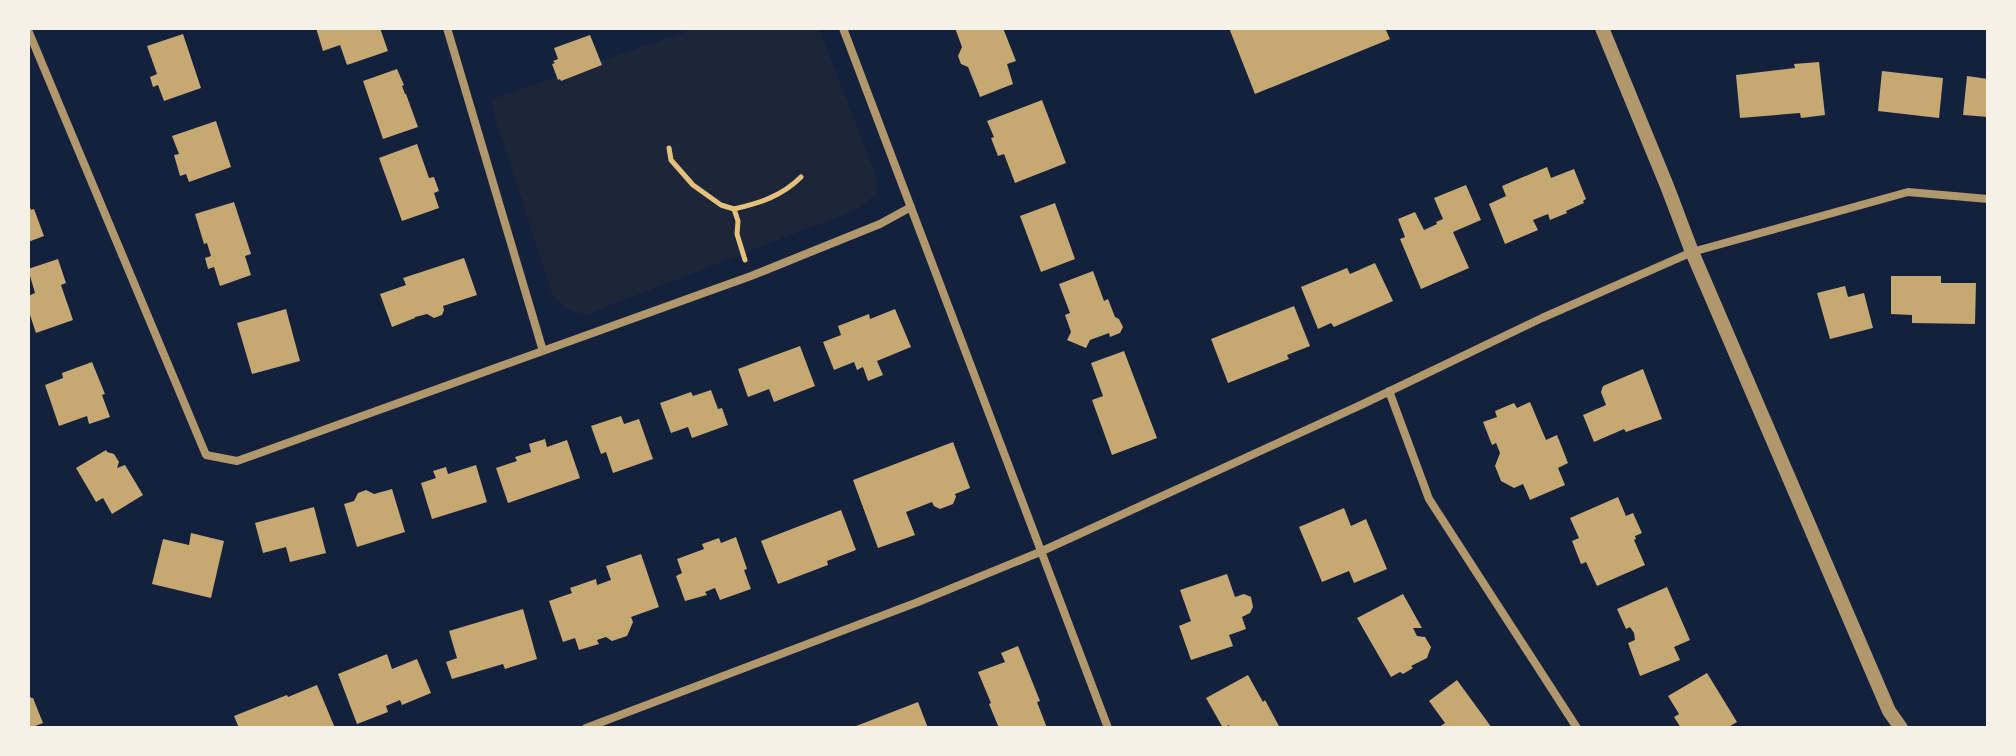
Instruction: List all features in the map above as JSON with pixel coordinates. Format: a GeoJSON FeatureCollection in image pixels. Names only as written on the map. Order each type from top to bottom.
{"type":"FeatureCollection","features":[{"type":"Feature","properties":{"kind":"street"},"geometry":{"type":"LineString","coordinates":[[447,28],[543,351]]}},
{"type":"Feature","properties":{"kind":"street"},"geometry":{"type":"LineString","coordinates":[[843,28],[1108,728]]}},
{"type":"Feature","properties":{"kind":"street"},"geometry":{"type":"LineString","coordinates":[[1602,28],[1692,252],[1889,711],[1901,728]]}},
{"type":"Feature","properties":{"kind":"street"},"geometry":{"type":"LineString","coordinates":[[28,30],[206,455],[237,461],[751,276],[880,224],[911,207]]}},
{"type":"Feature","properties":{"kind":"street"},"geometry":{"type":"LineString","coordinates":[[586,728],[903,608],[1040,552],[1542,318],[1692,252],[1908,192],[1988,199]]}},
{"type":"Feature","properties":{"kind":"street"},"geometry":{"type":"LineString","coordinates":[[1389,391],[1429,499],[1577,728]]}},
{"type":"Feature","properties":{"kind":"path"},"geometry":{"type":"LineString","coordinates":[[669,148],[671,160],[693,185],[721,205],[734,209],[767,201],[791,187],[801,177]]}},
{"type":"Feature","properties":{"kind":"path"},"geometry":{"type":"LineString","coordinates":[[734,209],[738,221],[737,234],[751,276]]}},
{"type":"Feature","properties":{"kind":"shaded area"},"geometry":{"type":"Polygon","coordinates":[[[697,28],[819,28],[877,179],[876,194],[858,209],[588,314],[572,311],[552,294],[490,100],[697,28]]]}},
{"type":"Feature","properties":{"kind":"building"},"geometry":{"type":"Polygon","coordinates":[[[316,28],[380,28],[388,51],[347,65],[340,45],[323,51],[316,28]]]}},
{"type":"Feature","properties":{"kind":"building"},"geometry":{"type":"Polygon","coordinates":[[[955,28],[1003,28],[1016,61],[1007,64],[1013,84],[980,97],[968,67],[961,64],[958,56],[962,47],[955,28]]]}},
{"type":"Feature","properties":{"kind":"building"},"geometry":{"type":"Polygon","coordinates":[[[1229,28],[1385,28],[1390,39],[1255,94],[1229,28]]]}},
{"type":"Feature","properties":{"kind":"building"},"geometry":{"type":"Polygon","coordinates":[[[183,34],[201,88],[164,101],[158,85],[153,87],[150,77],[157,74],[147,46],[183,34]]]}},
{"type":"Feature","properties":{"kind":"building"},"geometry":{"type":"Polygon","coordinates":[[[590,35],[602,65],[558,80],[552,64],[558,59],[554,48],[590,35]]]}},
{"type":"Feature","properties":{"kind":"building"},"geometry":{"type":"Polygon","coordinates":[[[1819,62],[1825,115],[1801,118],[1800,113],[1740,118],[1736,75],[1819,62]]]}},
{"type":"Feature","properties":{"kind":"building"},"geometry":{"type":"Polygon","coordinates":[[[397,69],[418,127],[383,139],[363,81],[397,69]]]}},
{"type":"Feature","properties":{"kind":"building"},"geometry":{"type":"Polygon","coordinates":[[[1882,71],[1943,78],[1939,118],[1878,111],[1882,71]]]}},
{"type":"Feature","properties":{"kind":"building"},"geometry":{"type":"Polygon","coordinates":[[[1967,76],[1988,79],[1988,117],[1963,115],[1967,76]]]}},
{"type":"Feature","properties":{"kind":"building"},"geometry":{"type":"Polygon","coordinates":[[[1042,100],[1066,163],[1015,183],[1004,154],[998,156],[987,121],[1042,100]]]}},
{"type":"Feature","properties":{"kind":"building"},"geometry":{"type":"Polygon","coordinates":[[[216,121],[231,167],[189,182],[186,174],[180,176],[174,155],[179,154],[172,136],[216,121]]]}},
{"type":"Feature","properties":{"kind":"building"},"geometry":{"type":"Polygon","coordinates":[[[417,144],[429,178],[434,177],[439,191],[434,193],[439,208],[402,221],[379,158],[417,144]]]}},
{"type":"Feature","properties":{"kind":"building"},"geometry":{"type":"Polygon","coordinates":[[[1547,167],[1551,178],[1574,169],[1586,199],[1584,203],[1550,220],[1548,214],[1533,220],[1538,230],[1505,244],[1489,204],[1506,196],[1502,186],[1547,167]]]}},
{"type":"Feature","properties":{"kind":"building"},"geometry":{"type":"Polygon","coordinates":[[[1466,185],[1481,220],[1453,232],[1469,268],[1421,289],[1400,239],[1405,237],[1398,219],[1415,212],[1424,230],[1437,224],[1443,219],[1434,198],[1466,185]]]}},
{"type":"Feature","properties":{"kind":"building"},"geometry":{"type":"Polygon","coordinates":[[[28,201],[44,236],[28,242],[28,201]]]}},
{"type":"Feature","properties":{"kind":"building"},"geometry":{"type":"Polygon","coordinates":[[[234,202],[251,254],[245,256],[251,275],[220,286],[214,267],[208,269],[205,258],[211,256],[195,214],[234,202]]]}},
{"type":"Feature","properties":{"kind":"building"},"geometry":{"type":"Polygon","coordinates":[[[1055,203],[1075,259],[1041,272],[1020,216],[1055,203]]]}},
{"type":"Feature","properties":{"kind":"building"},"geometry":{"type":"Polygon","coordinates":[[[464,258],[477,295],[443,306],[442,315],[434,318],[427,314],[392,327],[380,294],[406,285],[403,278],[464,258]]]}},
{"type":"Feature","properties":{"kind":"building"},"geometry":{"type":"Polygon","coordinates":[[[58,259],[66,283],[61,285],[73,320],[36,333],[28,309],[28,296],[35,293],[28,269],[58,259]]]}},
{"type":"Feature","properties":{"kind":"building"},"geometry":{"type":"Polygon","coordinates":[[[1375,263],[1393,301],[1334,327],[1331,323],[1318,329],[1301,287],[1347,268],[1350,274],[1375,263]]]}},
{"type":"Feature","properties":{"kind":"building"},"geometry":{"type":"Polygon","coordinates":[[[1093,271],[1104,301],[1108,299],[1123,327],[1120,333],[1110,337],[1109,333],[1090,340],[1086,348],[1067,340],[1071,332],[1065,315],[1070,313],[1059,284],[1093,271]]]}},
{"type":"Feature","properties":{"kind":"building"},"geometry":{"type":"Polygon","coordinates":[[[1891,276],[1941,276],[1941,283],[1976,283],[1975,324],[1912,323],[1912,315],[1891,314],[1891,276]]]}},
{"type":"Feature","properties":{"kind":"building"},"geometry":{"type":"Polygon","coordinates":[[[1845,286],[1848,297],[1864,293],[1873,328],[1830,339],[1817,293],[1845,286]]]}},
{"type":"Feature","properties":{"kind":"building"},"geometry":{"type":"Polygon","coordinates":[[[1294,306],[1310,346],[1287,355],[1289,359],[1228,383],[1211,339],[1294,306]]]}},
{"type":"Feature","properties":{"kind":"building"},"geometry":{"type":"Polygon","coordinates":[[[286,309],[300,361],[252,374],[237,323],[286,309]]]}},
{"type":"Feature","properties":{"kind":"building"},"geometry":{"type":"Polygon","coordinates":[[[895,309],[911,347],[877,361],[883,375],[868,381],[863,367],[857,370],[854,362],[834,370],[823,342],[841,335],[838,326],[869,314],[870,319],[895,309]]]}},
{"type":"Feature","properties":{"kind":"building"},"geometry":{"type":"Polygon","coordinates":[[[800,346],[815,386],[774,402],[769,389],[748,397],[738,369],[800,346]]]}},
{"type":"Feature","properties":{"kind":"building"},"geometry":{"type":"Polygon","coordinates":[[[1124,351],[1157,438],[1112,455],[1092,400],[1103,396],[1091,363],[1124,351]]]}},
{"type":"Feature","properties":{"kind":"building"},"geometry":{"type":"Polygon","coordinates":[[[92,362],[105,394],[102,395],[110,417],[89,424],[87,416],[59,426],[45,385],[63,378],[62,373],[92,362]]]}},
{"type":"Feature","properties":{"kind":"building"},"geometry":{"type":"Polygon","coordinates":[[[1643,369],[1662,419],[1626,432],[1624,429],[1594,442],[1583,415],[1606,405],[1601,392],[1603,386],[1643,369]]]}},
{"type":"Feature","properties":{"kind":"building"},"geometry":{"type":"Polygon","coordinates":[[[711,390],[728,425],[692,438],[688,427],[671,433],[660,403],[691,392],[693,396],[711,390]]]}},
{"type":"Feature","properties":{"kind":"building"},"geometry":{"type":"Polygon","coordinates":[[[1530,402],[1546,440],[1557,435],[1568,463],[1558,468],[1565,485],[1530,500],[1523,484],[1514,488],[1501,481],[1495,466],[1500,453],[1496,443],[1492,445],[1483,422],[1497,417],[1495,411],[1514,403],[1517,408],[1530,402]]]}},
{"type":"Feature","properties":{"kind":"building"},"geometry":{"type":"Polygon","coordinates":[[[621,416],[624,424],[639,419],[653,459],[613,473],[606,452],[601,454],[591,426],[621,416]]]}},
{"type":"Feature","properties":{"kind":"building"},"geometry":{"type":"Polygon","coordinates":[[[545,439],[547,447],[567,440],[580,478],[508,503],[496,468],[517,461],[515,457],[531,452],[529,444],[545,439]]]}},
{"type":"Feature","properties":{"kind":"building"},"geometry":{"type":"Polygon","coordinates":[[[953,442],[970,488],[955,494],[953,504],[940,509],[932,502],[906,512],[915,535],[878,548],[853,480],[953,442]]]}},
{"type":"Feature","properties":{"kind":"building"},"geometry":{"type":"Polygon","coordinates":[[[106,450],[114,454],[119,462],[117,468],[125,465],[143,495],[112,514],[103,498],[96,502],[76,468],[106,450]]]}},
{"type":"Feature","properties":{"kind":"building"},"geometry":{"type":"Polygon","coordinates":[[[476,465],[487,502],[432,519],[421,483],[436,478],[433,471],[446,467],[448,474],[476,465]]]}},
{"type":"Feature","properties":{"kind":"building"},"geometry":{"type":"Polygon","coordinates":[[[392,489],[405,532],[357,547],[344,504],[354,501],[358,493],[366,490],[374,494],[392,489]]]}},
{"type":"Feature","properties":{"kind":"building"},"geometry":{"type":"Polygon","coordinates":[[[1618,497],[1626,516],[1633,513],[1642,533],[1634,540],[1645,565],[1597,586],[1586,562],[1581,564],[1572,541],[1579,538],[1570,518],[1618,497]]]}},
{"type":"Feature","properties":{"kind":"building"},"geometry":{"type":"Polygon","coordinates":[[[314,507],[326,553],[290,562],[286,547],[263,553],[255,523],[314,507]]]}},
{"type":"Feature","properties":{"kind":"building"},"geometry":{"type":"Polygon","coordinates":[[[1344,508],[1351,526],[1366,519],[1387,569],[1354,583],[1349,571],[1322,582],[1299,527],[1344,508]]]}},
{"type":"Feature","properties":{"kind":"building"},"geometry":{"type":"Polygon","coordinates":[[[841,510],[856,550],[827,561],[828,565],[778,584],[761,541],[841,510]]]}},
{"type":"Feature","properties":{"kind":"building"},"geometry":{"type":"Polygon","coordinates":[[[191,533],[224,541],[211,598],[152,584],[163,539],[189,545],[191,533]]]}},
{"type":"Feature","properties":{"kind":"building"},"geometry":{"type":"Polygon","coordinates":[[[736,537],[751,589],[720,600],[715,588],[705,592],[707,595],[685,601],[676,576],[682,573],[677,559],[704,549],[702,544],[719,538],[721,543],[736,537]]]}},
{"type":"Feature","properties":{"kind":"building"},"geometry":{"type":"Polygon","coordinates":[[[641,554],[659,607],[631,617],[633,622],[627,636],[612,641],[606,637],[597,640],[599,644],[579,650],[575,638],[563,642],[549,601],[572,593],[570,588],[596,579],[597,585],[611,580],[606,566],[641,554]]]}},
{"type":"Feature","properties":{"kind":"building"},"geometry":{"type":"Polygon","coordinates":[[[1227,574],[1235,597],[1244,594],[1251,597],[1253,607],[1250,613],[1242,617],[1246,629],[1229,635],[1233,646],[1191,660],[1179,626],[1191,621],[1180,590],[1227,574]]]}},
{"type":"Feature","properties":{"kind":"building"},"geometry":{"type":"Polygon","coordinates":[[[1667,587],[1690,640],[1674,647],[1680,660],[1640,676],[1628,643],[1635,640],[1634,633],[1630,627],[1626,629],[1617,609],[1667,587]]]}},
{"type":"Feature","properties":{"kind":"building"},"geometry":{"type":"Polygon","coordinates":[[[1403,594],[1422,628],[1413,628],[1417,636],[1425,637],[1431,647],[1427,658],[1403,674],[1400,672],[1391,677],[1357,618],[1403,594]]]}},
{"type":"Feature","properties":{"kind":"building"},"geometry":{"type":"Polygon","coordinates":[[[523,609],[537,659],[505,669],[503,664],[452,679],[446,662],[457,658],[449,631],[523,609]]]}},
{"type":"Feature","properties":{"kind":"building"},"geometry":{"type":"Polygon","coordinates":[[[1018,646],[1040,701],[1037,702],[1047,728],[999,728],[989,704],[978,672],[1005,662],[1001,653],[1018,646]]]}},
{"type":"Feature","properties":{"kind":"building"},"geometry":{"type":"Polygon","coordinates":[[[387,654],[392,669],[417,659],[431,693],[402,705],[400,700],[386,706],[388,712],[357,724],[338,674],[387,654]]]}},
{"type":"Feature","properties":{"kind":"building"},"geometry":{"type":"Polygon","coordinates":[[[1707,673],[1737,722],[1727,728],[1681,728],[1674,717],[1679,714],[1668,696],[1707,673]]]}},
{"type":"Feature","properties":{"kind":"building"},"geometry":{"type":"Polygon","coordinates":[[[1248,675],[1280,728],[1230,728],[1229,725],[1223,728],[1206,698],[1248,675]]]}},
{"type":"Feature","properties":{"kind":"building"},"geometry":{"type":"Polygon","coordinates":[[[1457,680],[1492,728],[1438,728],[1445,723],[1429,701],[1457,680]]]}},
{"type":"Feature","properties":{"kind":"building"},"geometry":{"type":"Polygon","coordinates":[[[317,685],[335,728],[239,728],[234,716],[317,685]]]}},
{"type":"Feature","properties":{"kind":"building"},"geometry":{"type":"Polygon","coordinates":[[[28,692],[43,723],[30,728],[28,728],[28,692]]]}},
{"type":"Feature","properties":{"kind":"building"},"geometry":{"type":"Polygon","coordinates":[[[918,702],[928,728],[851,728],[918,702]]]}}]}
